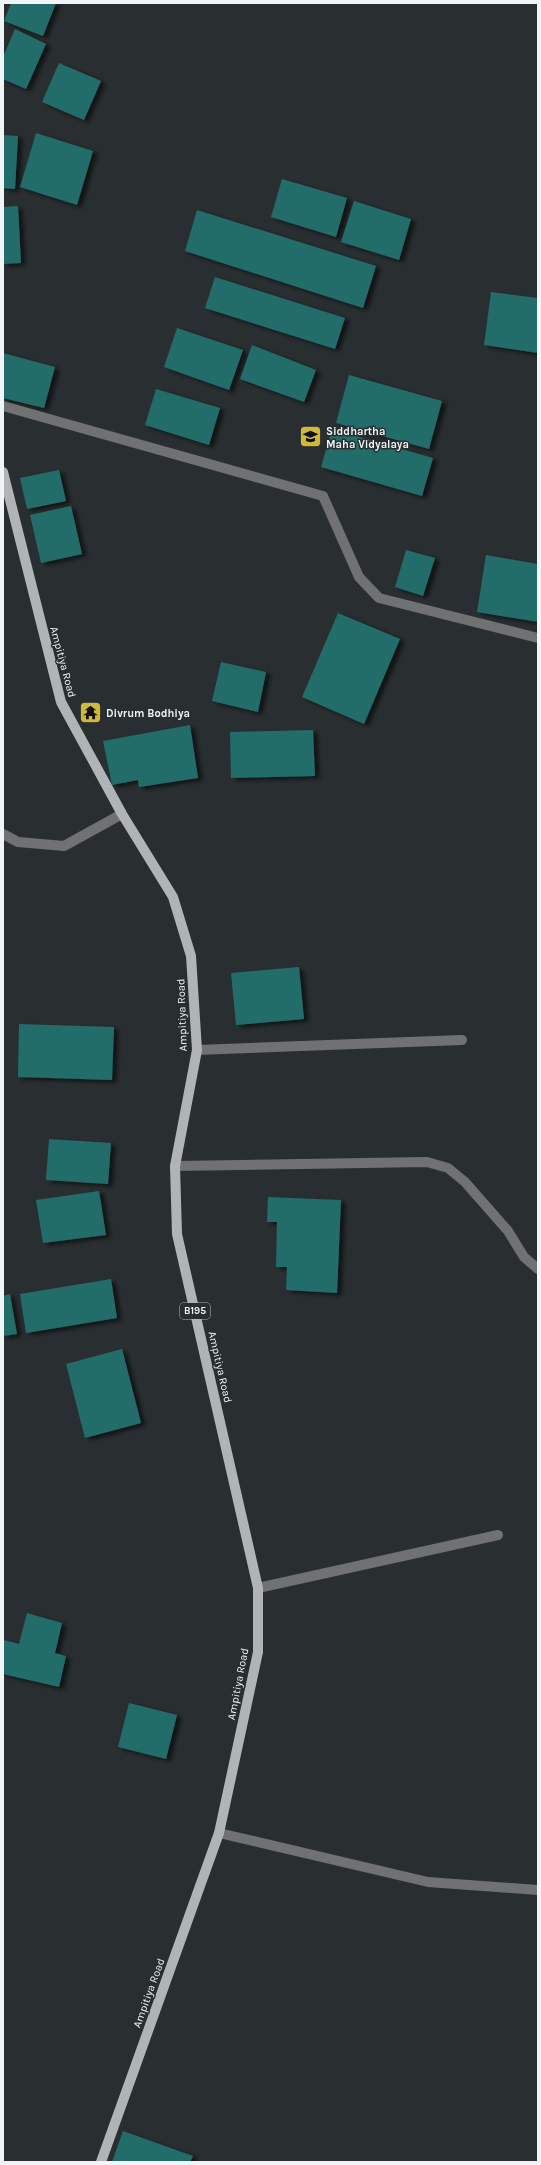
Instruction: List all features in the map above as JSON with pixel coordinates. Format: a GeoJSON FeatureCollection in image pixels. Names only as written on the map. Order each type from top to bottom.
{"type":"FeatureCollection","features":[{"type":"Feature","properties":{"kind":"main road","name":"Ampitiya Road"},"geometry":{"type":"LineString","coordinates":[[3,472],[60,702],[122,814],[173,897],[191,956],[197,1050],[175,1166],[177,1234],[258,1588],[258,1652],[219,1833],[101,2162]]}},
{"type":"Feature","properties":{"kind":"street"},"geometry":{"type":"LineString","coordinates":[[3,406],[323,496],[359,577],[378,598],[538,638]]}},
{"type":"Feature","properties":{"kind":"street"},"geometry":{"type":"LineString","coordinates":[[3,834],[18,842],[64,846],[122,814]]}},
{"type":"Feature","properties":{"kind":"street"},"geometry":{"type":"LineString","coordinates":[[197,1050],[462,1040]]}},
{"type":"Feature","properties":{"kind":"street"},"geometry":{"type":"LineString","coordinates":[[175,1166],[427,1162],[448,1168],[465,1182],[508,1231],[524,1256],[538,1268]]}},
{"type":"Feature","properties":{"kind":"street"},"geometry":{"type":"LineString","coordinates":[[258,1588],[498,1535]]}},
{"type":"Feature","properties":{"kind":"street"},"geometry":{"type":"LineString","coordinates":[[219,1833],[428,1882],[538,1890]]}},
{"type":"Feature","properties":{"kind":"building"},"geometry":{"type":"Polygon","coordinates":[[[11,3],[56,3],[43,36],[4,21],[11,3]]]}},
{"type":"Feature","properties":{"kind":"building"},"geometry":{"type":"Polygon","coordinates":[[[15,29],[46,44],[26,89],[3,79],[3,57],[15,29]]]}},
{"type":"Feature","properties":{"kind":"building"},"geometry":{"type":"Polygon","coordinates":[[[59,63],[101,81],[84,120],[42,102],[59,63]]]}},
{"type":"Feature","properties":{"kind":"building"},"geometry":{"type":"Polygon","coordinates":[[[36,133],[93,151],[77,205],[20,187],[36,133]]]}},
{"type":"Feature","properties":{"kind":"building"},"geometry":{"type":"Polygon","coordinates":[[[3,135],[18,136],[15,189],[3,188],[3,135]]]}},
{"type":"Feature","properties":{"kind":"building"},"geometry":{"type":"Polygon","coordinates":[[[282,179],[347,198],[336,237],[271,217],[282,179]]]}},
{"type":"Feature","properties":{"kind":"building"},"geometry":{"type":"Polygon","coordinates":[[[354,201],[411,219],[399,260],[341,242],[354,201]]]}},
{"type":"Feature","properties":{"kind":"building"},"geometry":{"type":"Polygon","coordinates":[[[18,206],[21,263],[3,264],[3,207],[18,206]]]}},
{"type":"Feature","properties":{"kind":"building"},"geometry":{"type":"Polygon","coordinates":[[[197,210],[376,266],[363,308],[185,251],[197,210]]]}},
{"type":"Feature","properties":{"kind":"building"},"geometry":{"type":"Polygon","coordinates":[[[215,277],[345,318],[335,349],[205,308],[215,277]]]}},
{"type":"Feature","properties":{"kind":"building"},"geometry":{"type":"Polygon","coordinates":[[[491,292],[538,298],[538,353],[484,345],[491,292]]]}},
{"type":"Feature","properties":{"kind":"building"},"geometry":{"type":"Polygon","coordinates":[[[177,328],[243,350],[229,390],[164,367],[177,328]]]}},
{"type":"Feature","properties":{"kind":"building"},"geometry":{"type":"Polygon","coordinates":[[[252,345],[316,370],[304,402],[240,379],[252,345]]]}},
{"type":"Feature","properties":{"kind":"building"},"geometry":{"type":"Polygon","coordinates":[[[3,353],[55,367],[44,408],[3,398],[3,353]]]}},
{"type":"Feature","properties":{"kind":"building"},"geometry":{"type":"Polygon","coordinates":[[[349,375],[442,401],[429,449],[336,423],[349,375]]]}},
{"type":"Feature","properties":{"kind":"building"},"geometry":{"type":"Polygon","coordinates":[[[156,389],[220,408],[209,445],[145,425],[156,389]]]}},
{"type":"Feature","properties":{"kind":"building"},"geometry":{"type":"Polygon","coordinates":[[[332,429],[433,458],[422,496],[321,467],[332,429]]]}},
{"type":"Feature","properties":{"kind":"building"},"geometry":{"type":"Polygon","coordinates":[[[59,470],[66,501],[27,509],[20,478],[59,470]]]}},
{"type":"Feature","properties":{"kind":"building"},"geometry":{"type":"Polygon","coordinates":[[[71,506],[82,554],[41,563],[30,515],[71,506]]]}},
{"type":"Feature","properties":{"kind":"building"},"geometry":{"type":"Polygon","coordinates":[[[406,550],[435,558],[423,596],[395,587],[406,550]]]}},
{"type":"Feature","properties":{"kind":"building"},"geometry":{"type":"Polygon","coordinates":[[[486,555],[538,564],[538,622],[477,612],[486,555]]]}},
{"type":"Feature","properties":{"kind":"building"},"geometry":{"type":"Polygon","coordinates":[[[338,613],[400,639],[364,724],[302,697],[338,613]]]}},
{"type":"Feature","properties":{"kind":"building"},"geometry":{"type":"Polygon","coordinates":[[[221,662],[266,672],[258,712],[212,701],[221,662]]]}},
{"type":"Feature","properties":{"kind":"building"},"geometry":{"type":"Polygon","coordinates":[[[190,725],[198,778],[139,787],[138,780],[112,785],[103,741],[190,725]]]}},
{"type":"Feature","properties":{"kind":"building"},"geometry":{"type":"Polygon","coordinates":[[[313,730],[315,776],[231,778],[230,732],[313,730]]]}},
{"type":"Feature","properties":{"kind":"building"},"geometry":{"type":"Polygon","coordinates":[[[299,967],[304,1019],[236,1025],[231,973],[299,967]]]}},
{"type":"Feature","properties":{"kind":"building"},"geometry":{"type":"Polygon","coordinates":[[[19,1024],[114,1027],[112,1080],[18,1077],[19,1024]]]}},
{"type":"Feature","properties":{"kind":"building"},"geometry":{"type":"Polygon","coordinates":[[[49,1139],[111,1143],[108,1184],[46,1180],[49,1139]]]}},
{"type":"Feature","properties":{"kind":"building"},"geometry":{"type":"Polygon","coordinates":[[[99,1191],[106,1235],[43,1243],[36,1200],[99,1191]]]}},
{"type":"Feature","properties":{"kind":"building"},"geometry":{"type":"Polygon","coordinates":[[[268,1197],[341,1200],[337,1293],[286,1290],[287,1267],[276,1267],[277,1222],[267,1222],[268,1197]]]}},
{"type":"Feature","properties":{"kind":"building"},"geometry":{"type":"Polygon","coordinates":[[[111,1279],[117,1318],[26,1333],[20,1294],[111,1279]]]}},
{"type":"Feature","properties":{"kind":"building"},"geometry":{"type":"Polygon","coordinates":[[[10,1294],[17,1334],[3,1336],[3,1296],[10,1294]]]}},
{"type":"Feature","properties":{"kind":"building"},"geometry":{"type":"Polygon","coordinates":[[[122,1349],[141,1423],[85,1438],[66,1364],[122,1349]]]}},
{"type":"Feature","properties":{"kind":"building"},"geometry":{"type":"Polygon","coordinates":[[[27,1613],[62,1623],[55,1653],[66,1656],[59,1687],[3,1674],[4,1640],[19,1644],[27,1613]]]}},
{"type":"Feature","properties":{"kind":"building"},"geometry":{"type":"Polygon","coordinates":[[[129,1703],[177,1715],[166,1759],[118,1747],[129,1703]]]}},
{"type":"Feature","properties":{"kind":"building"},"geometry":{"type":"Polygon","coordinates":[[[123,2131],[193,2156],[190,2162],[112,2162],[123,2131]]]}},
{"type":"Feature","properties":{"kind":"place","name":"Siddhartha Maha Vidyalaya"},"geometry":{"type":"Point","coordinates":[311,437]}},
{"type":"Feature","properties":{"kind":"place","name":"Divrum Bodhiya"},"geometry":{"type":"Point","coordinates":[91,713]}}]}
